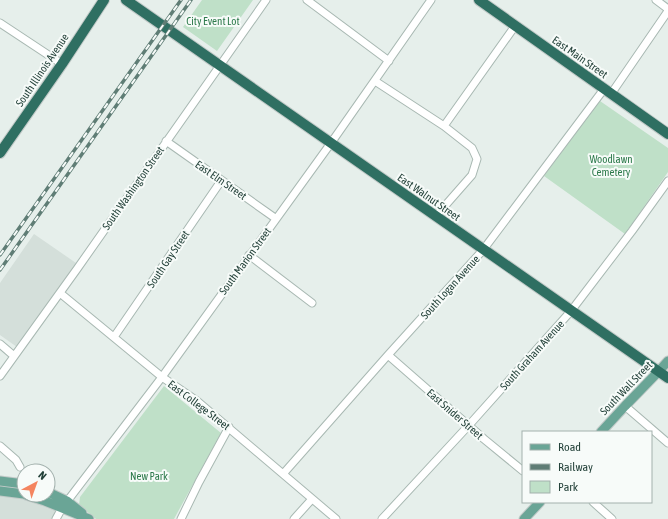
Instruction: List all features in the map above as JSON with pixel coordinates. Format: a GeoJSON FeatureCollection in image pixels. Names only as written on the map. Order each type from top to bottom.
{"type":"FeatureCollection","features":[{"type":"Feature","properties":{"kind":"highway","name":"South Illinois Avenue"},"geometry":{"type":"LineString","coordinates":[[2,146],[62,64],[104,0]]}},
{"type":"Feature","properties":{"kind":"highway","name":"East Walnut Street"},"geometry":{"type":"LineString","coordinates":[[126,0],[220,64],[483,250],[668,378]]}},
{"type":"Feature","properties":{"kind":"highway","name":"East Main Street"},"geometry":{"type":"LineString","coordinates":[[479,0],[668,134]]}},
{"type":"Feature","properties":{"kind":"main road","name":"South Wall Street"},"geometry":{"type":"LineString","coordinates":[[602,431],[668,361]]}},
{"type":"Feature","properties":{"kind":"main road"},"geometry":{"type":"LineString","coordinates":[[0,481],[16,483]]}},
{"type":"Feature","properties":{"kind":"main road"},"geometry":{"type":"LineString","coordinates":[[0,491],[16,494]]}},
{"type":"Feature","properties":{"kind":"main road"},"geometry":{"type":"LineString","coordinates":[[56,498],[89,519]]}},
{"type":"Feature","properties":{"kind":"main road"},"geometry":{"type":"LineString","coordinates":[[56,503],[65,505]]}},
{"type":"Feature","properties":{"kind":"main road"},"geometry":{"type":"LineString","coordinates":[[524,519],[539,503]]}},
{"type":"Feature","properties":{"kind":"street","name":"South Washington Street"},"geometry":{"type":"LineString","coordinates":[[0,376],[266,0]]}},
{"type":"Feature","properties":{"kind":"street"},"geometry":{"type":"LineString","coordinates":[[307,0],[389,61]]}},
{"type":"Feature","properties":{"kind":"street","name":"South Marion Street"},"geometry":{"type":"LineString","coordinates":[[56,519],[162,377],[331,143],[431,0]]}},
{"type":"Feature","properties":{"kind":"street"},"geometry":{"type":"LineString","coordinates":[[656,0],[668,10]]}},
{"type":"Feature","properties":{"kind":"street","name":"South Logan Avenue"},"geometry":{"type":"LineString","coordinates":[[283,474],[483,250],[668,10]]}},
{"type":"Feature","properties":{"kind":"street"},"geometry":{"type":"LineString","coordinates":[[0,23],[62,64]]}},
{"type":"Feature","properties":{"kind":"street"},"geometry":{"type":"LineString","coordinates":[[444,126],[515,26]]}},
{"type":"Feature","properties":{"kind":"street"},"geometry":{"type":"LineString","coordinates":[[375,81],[444,126],[472,148],[477,159],[472,174],[436,216]]}},
{"type":"Feature","properties":{"kind":"street","name":"East Elm Street"},"geometry":{"type":"LineString","coordinates":[[166,142],[276,218]]}},
{"type":"Feature","properties":{"kind":"street","name":"South Gay Street"},"geometry":{"type":"LineString","coordinates":[[114,337],[221,181]]}},
{"type":"Feature","properties":{"kind":"street","name":"South Graham Avenue"},"geometry":{"type":"LineString","coordinates":[[382,519],[572,311],[668,181]]}},
{"type":"Feature","properties":{"kind":"street"},"geometry":{"type":"LineString","coordinates":[[249,255],[312,303]]}},
{"type":"Feature","properties":{"kind":"street","name":"East College Street"},"geometry":{"type":"LineString","coordinates":[[60,293],[162,377],[197,401],[229,427],[336,519]]}},
{"type":"Feature","properties":{"kind":"street"},"geometry":{"type":"LineString","coordinates":[[0,344],[14,356]]}},
{"type":"Feature","properties":{"kind":"street","name":"East Snider Street"},"geometry":{"type":"LineString","coordinates":[[388,355],[522,470]]}},
{"type":"Feature","properties":{"kind":"street"},"geometry":{"type":"LineString","coordinates":[[625,406],[668,443]]}},
{"type":"Feature","properties":{"kind":"street"},"geometry":{"type":"LineString","coordinates":[[181,519],[229,427]]}},
{"type":"Feature","properties":{"kind":"street"},"geometry":{"type":"LineString","coordinates":[[0,446],[18,463]]}},
{"type":"Feature","properties":{"kind":"street"},"geometry":{"type":"LineString","coordinates":[[294,519],[312,499]]}},
{"type":"Feature","properties":{"kind":"street"},"geometry":{"type":"LineString","coordinates":[[594,503],[612,519]]}},
{"type":"Feature","properties":{"kind":"shaded area"},"geometry":{"type":"Polygon","coordinates":[[[34,234],[76,263],[17,347],[0,335],[0,283],[34,234]]]}},
{"type":"Feature","properties":{"kind":"shaded area"},"geometry":{"type":"Polygon","coordinates":[[[0,491],[16,495],[16,503],[44,503],[62,508],[56,519],[0,519],[0,491]]]}},
{"type":"Feature","properties":{"kind":"green space","name":"City Event Lot"},"geometry":{"type":"Polygon","coordinates":[[[202,0],[253,0],[217,51],[183,27],[202,0]]]}},
{"type":"Feature","properties":{"kind":"green space","name":"Woodlawn Cemetery"},"geometry":{"type":"Polygon","coordinates":[[[600,101],[668,148],[668,172],[625,234],[544,176],[600,101]]]}},
{"type":"Feature","properties":{"kind":"green space","name":"New Park"},"geometry":{"type":"Polygon","coordinates":[[[164,386],[221,433],[174,519],[96,519],[79,505],[80,497],[164,386]]]}},
{"type":"Feature","properties":{"kind":"railway"},"geometry":{"type":"LineString","coordinates":[[0,255],[181,0]]}},
{"type":"Feature","properties":{"kind":"railway"},"geometry":{"type":"LineString","coordinates":[[0,270],[191,0]]}}]}
